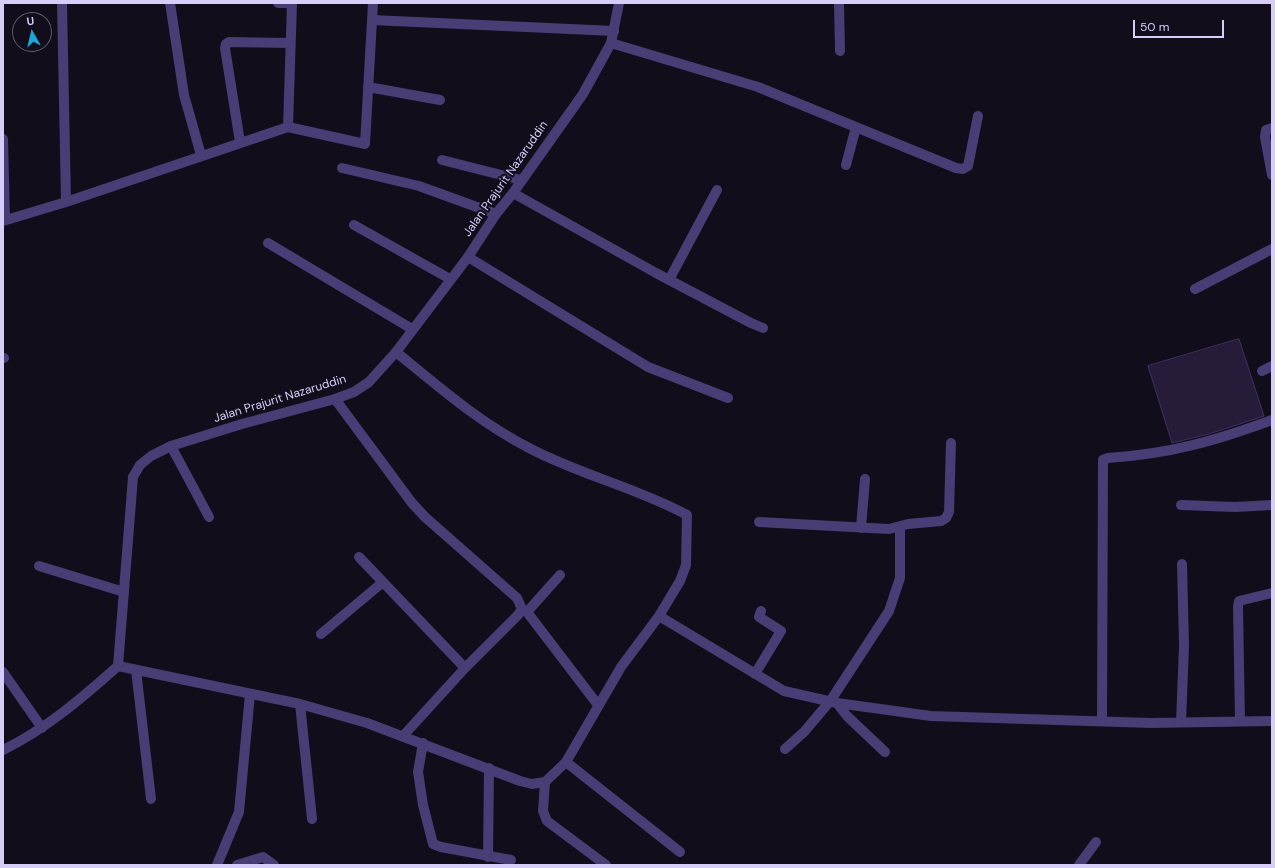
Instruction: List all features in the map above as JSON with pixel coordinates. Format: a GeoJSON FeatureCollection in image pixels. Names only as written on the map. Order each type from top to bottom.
{"type":"FeatureCollection","features":[{"type":"Feature","properties":{"kind":"street"},"geometry":{"type":"LineString","coordinates":[[62,3],[66,202]]}},
{"type":"Feature","properties":{"kind":"street"},"geometry":{"type":"LineString","coordinates":[[170,3],[184,95],[201,155]]}},
{"type":"Feature","properties":{"kind":"street"},"geometry":{"type":"LineString","coordinates":[[278,3],[292,3],[288,127]]}},
{"type":"Feature","properties":{"kind":"street"},"geometry":{"type":"LineString","coordinates":[[3,139],[4,221],[66,202],[201,155],[288,127],[365,144],[373,3]]}},
{"type":"Feature","properties":{"kind":"street","name":"Jalan Prajurit Nazaruddin"},"geometry":{"type":"LineString","coordinates":[[118,666],[133,477],[140,465],[152,456],[172,446],[242,424],[335,400],[354,392],[369,382],[396,352],[468,257],[496,214],[513,193],[582,94],[611,43],[619,3]]}},
{"type":"Feature","properties":{"kind":"street"},"geometry":{"type":"LineString","coordinates":[[839,3],[840,51]]}},
{"type":"Feature","properties":{"kind":"street"},"geometry":{"type":"LineString","coordinates":[[372,20],[614,31]]}},
{"type":"Feature","properties":{"kind":"street"},"geometry":{"type":"LineString","coordinates":[[240,142],[225,48],[226,44],[229,42],[290,43]]}},
{"type":"Feature","properties":{"kind":"street"},"geometry":{"type":"LineString","coordinates":[[611,43],[758,87],[963,169],[968,166],[978,116]]}},
{"type":"Feature","properties":{"kind":"street"},"geometry":{"type":"LineString","coordinates":[[368,87],[440,100]]}},
{"type":"Feature","properties":{"kind":"street"},"geometry":{"type":"LineString","coordinates":[[846,165],[856,127]]}},
{"type":"Feature","properties":{"kind":"street"},"geometry":{"type":"LineString","coordinates":[[1272,128],[1266,130],[1265,137],[1272,175]]}},
{"type":"Feature","properties":{"kind":"street"},"geometry":{"type":"LineString","coordinates":[[442,160],[521,180]]}},
{"type":"Feature","properties":{"kind":"street"},"geometry":{"type":"LineString","coordinates":[[342,168],[419,186],[496,214]]}},
{"type":"Feature","properties":{"kind":"street"},"geometry":{"type":"LineString","coordinates":[[669,280],[717,190]]}},
{"type":"Feature","properties":{"kind":"street"},"geometry":{"type":"LineString","coordinates":[[513,193],[669,280],[763,328]]}},
{"type":"Feature","properties":{"kind":"street"},"geometry":{"type":"LineString","coordinates":[[354,225],[450,279]]}},
{"type":"Feature","properties":{"kind":"street"},"geometry":{"type":"LineString","coordinates":[[268,243],[412,329]]}},
{"type":"Feature","properties":{"kind":"street"},"geometry":{"type":"LineString","coordinates":[[1195,289],[1272,248]]}},
{"type":"Feature","properties":{"kind":"street"},"geometry":{"type":"LineString","coordinates":[[468,257],[648,367],[728,398]]}},
{"type":"Feature","properties":{"kind":"street"},"geometry":{"type":"LineString","coordinates":[[3,750],[42,728],[75,704],[118,666],[300,704],[367,723],[520,781],[532,784],[545,782],[566,762],[621,667],[659,616],[680,581],[686,565],[687,515],[532,450],[506,436],[481,420],[396,352]]}},
{"type":"Feature","properties":{"kind":"street"},"geometry":{"type":"LineString","coordinates":[[1262,371],[1272,366]]}},
{"type":"Feature","properties":{"kind":"street"},"geometry":{"type":"LineString","coordinates":[[335,400],[400,489],[420,512],[518,598],[524,610],[598,705]]}},
{"type":"Feature","properties":{"kind":"street"},"geometry":{"type":"LineString","coordinates":[[1102,721],[1103,460],[1108,458],[1142,456],[1190,447],[1224,438],[1272,420]]}},
{"type":"Feature","properties":{"kind":"street"},"geometry":{"type":"LineString","coordinates":[[759,522],[889,529],[946,518],[949,512],[951,443]]}},
{"type":"Feature","properties":{"kind":"street"},"geometry":{"type":"LineString","coordinates":[[172,446],[209,517]]}},
{"type":"Feature","properties":{"kind":"street"},"geometry":{"type":"LineString","coordinates":[[861,528],[866,479]]}},
{"type":"Feature","properties":{"kind":"street"},"geometry":{"type":"LineString","coordinates":[[1181,505],[1235,508],[1272,505]]}},
{"type":"Feature","properties":{"kind":"street"},"geometry":{"type":"LineString","coordinates":[[785,749],[834,702],[889,611],[900,578],[900,527]]}},
{"type":"Feature","properties":{"kind":"street"},"geometry":{"type":"LineString","coordinates":[[359,557],[465,668]]}},
{"type":"Feature","properties":{"kind":"street"},"geometry":{"type":"LineString","coordinates":[[1181,722],[1184,646],[1182,564]]}},
{"type":"Feature","properties":{"kind":"street"},"geometry":{"type":"LineString","coordinates":[[39,566],[124,592]]}},
{"type":"Feature","properties":{"kind":"street"},"geometry":{"type":"LineString","coordinates":[[404,736],[465,668],[560,575]]}},
{"type":"Feature","properties":{"kind":"street"},"geometry":{"type":"LineString","coordinates":[[322,634],[382,582]]}},
{"type":"Feature","properties":{"kind":"street"},"geometry":{"type":"LineString","coordinates":[[1240,721],[1239,601],[1272,593]]}},
{"type":"Feature","properties":{"kind":"street"},"geometry":{"type":"LineString","coordinates":[[755,674],[781,631],[759,617],[761,611]]}},
{"type":"Feature","properties":{"kind":"street"},"geometry":{"type":"LineString","coordinates":[[659,616],[784,691],[834,702],[931,716],[1102,721],[1272,721]]}},
{"type":"Feature","properties":{"kind":"street"},"geometry":{"type":"LineString","coordinates":[[136,670],[151,798]]}},
{"type":"Feature","properties":{"kind":"street"},"geometry":{"type":"LineString","coordinates":[[3,672],[42,728]]}},
{"type":"Feature","properties":{"kind":"street"},"geometry":{"type":"LineString","coordinates":[[217,865],[239,812],[250,694]]}},
{"type":"Feature","properties":{"kind":"street"},"geometry":{"type":"LineString","coordinates":[[834,702],[885,752]]}},
{"type":"Feature","properties":{"kind":"street"},"geometry":{"type":"LineString","coordinates":[[300,704],[312,819]]}},
{"type":"Feature","properties":{"kind":"street"},"geometry":{"type":"LineString","coordinates":[[423,743],[418,772],[426,818],[433,844],[488,857],[511,860]]}},
{"type":"Feature","properties":{"kind":"street"},"geometry":{"type":"LineString","coordinates":[[566,762],[680,852]]}},
{"type":"Feature","properties":{"kind":"street"},"geometry":{"type":"LineString","coordinates":[[488,857],[489,768]]}},
{"type":"Feature","properties":{"kind":"street"},"geometry":{"type":"LineString","coordinates":[[545,782],[543,811],[547,821],[606,865]]}},
{"type":"Feature","properties":{"kind":"street"},"geometry":{"type":"LineString","coordinates":[[1079,865],[1096,842]]}},
{"type":"Feature","properties":{"kind":"street"},"geometry":{"type":"LineString","coordinates":[[237,865],[259,857],[266,858],[274,865]]}},
{"type":"Feature","properties":{"kind":"building"},"geometry":{"type":"Polygon","coordinates":[[[1239,339],[1264,416],[1209,434],[1172,443],[1148,366],[1239,339]]]}}]}
